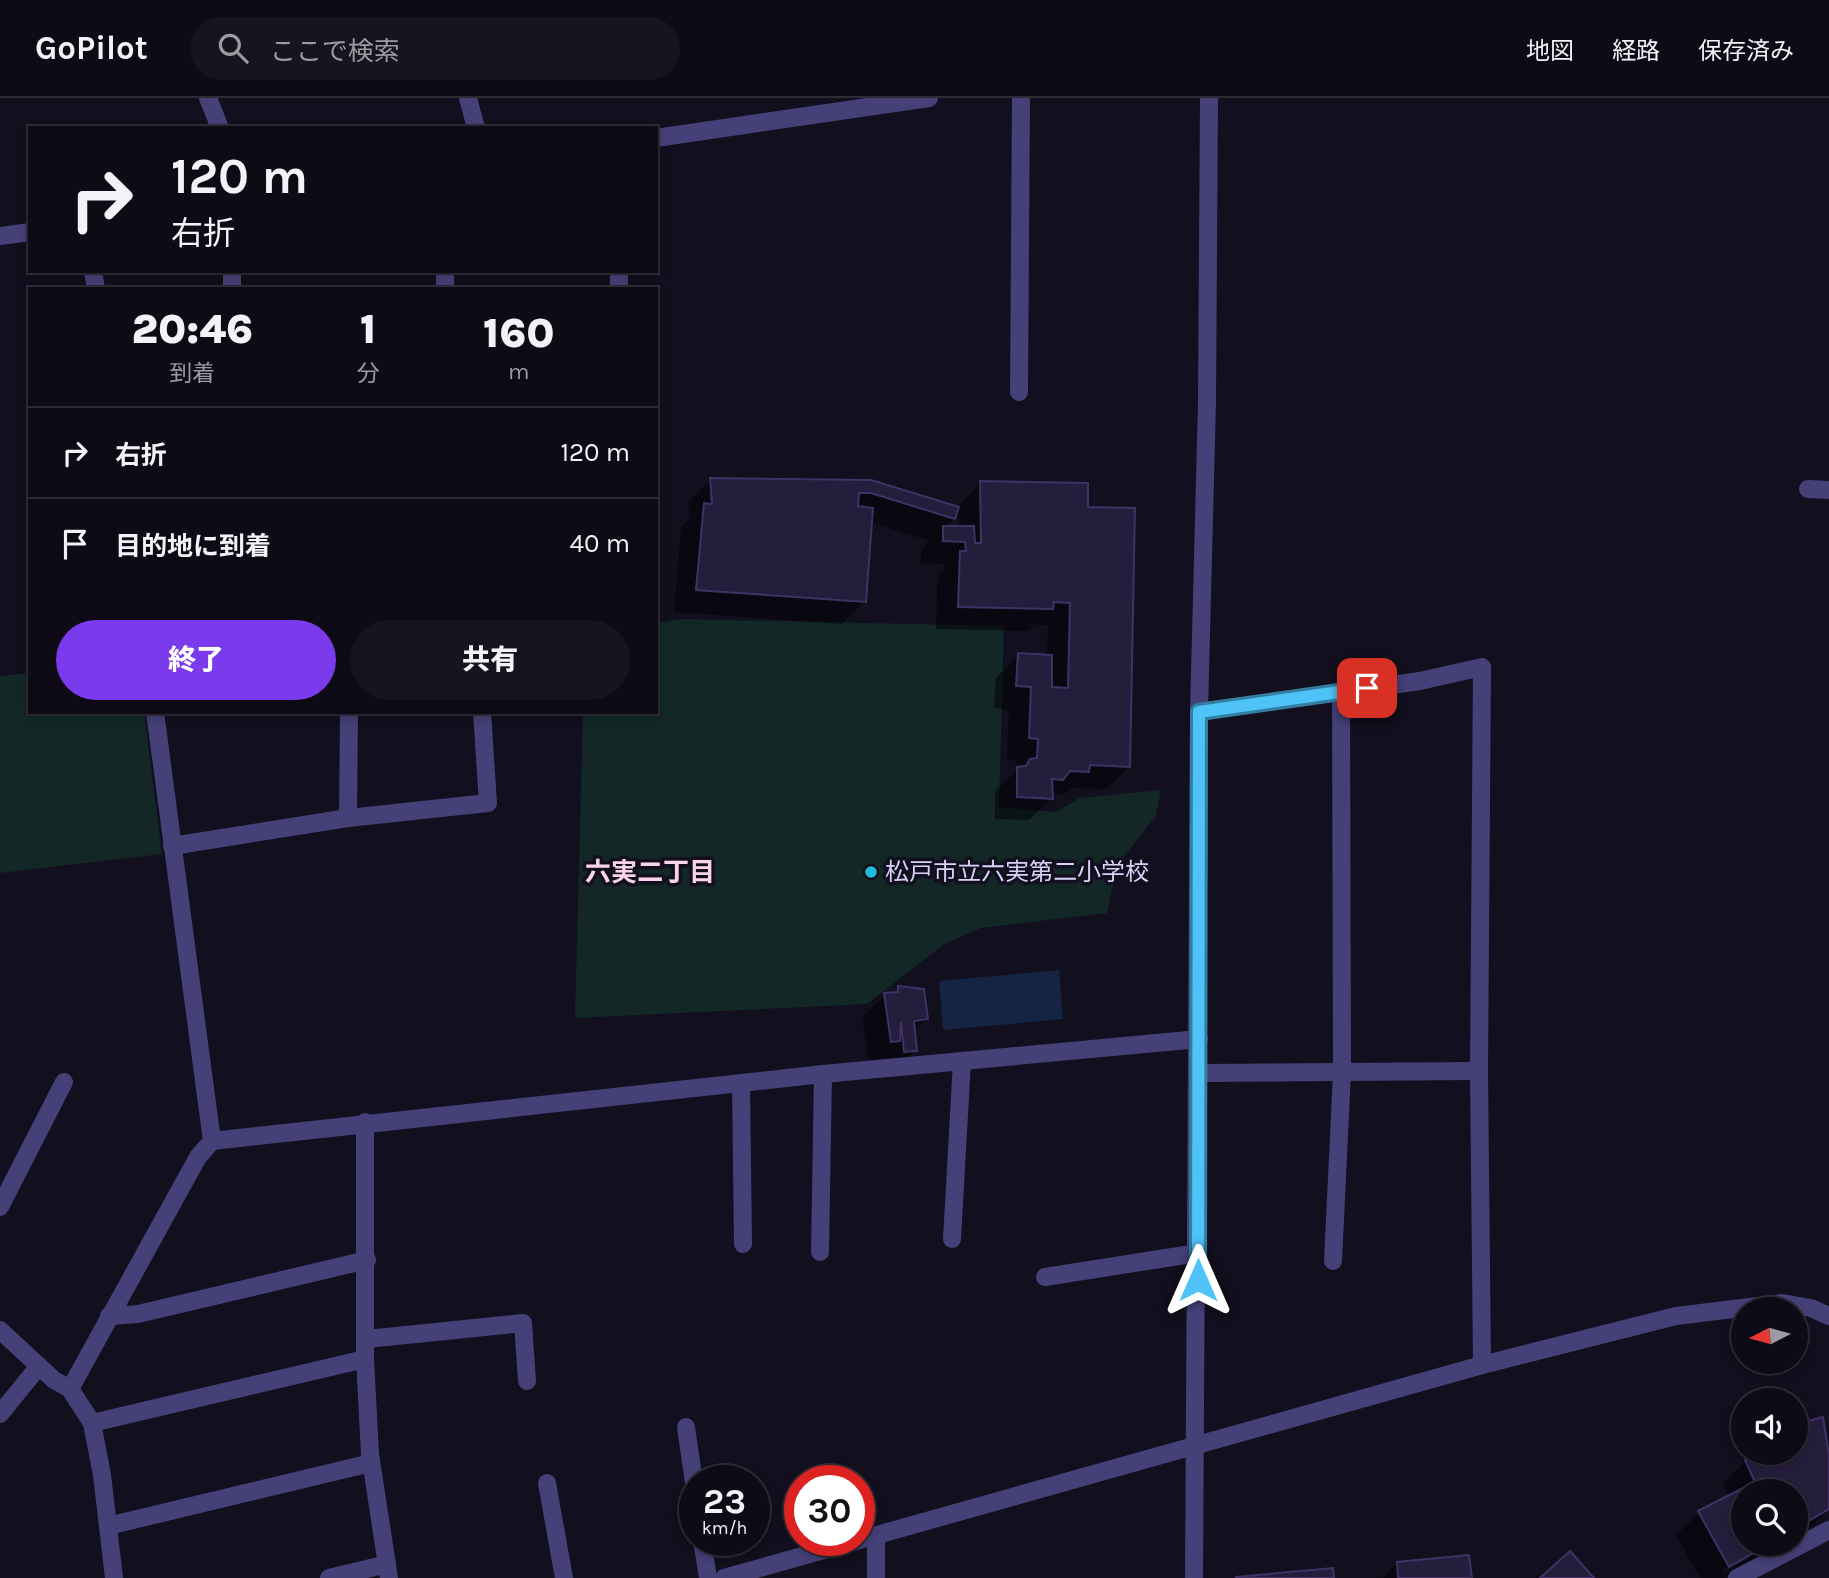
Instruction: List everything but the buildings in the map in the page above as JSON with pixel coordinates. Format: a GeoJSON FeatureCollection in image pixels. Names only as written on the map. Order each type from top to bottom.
{"type":"FeatureCollection","features":[{"type":"Feature","properties":{"kind":"street"},"geometry":{"type":"LineString","coordinates":[[208,98],[219,126]]}},
{"type":"Feature","properties":{"kind":"street"},"geometry":{"type":"LineString","coordinates":[[468,98],[475,126]]}},
{"type":"Feature","properties":{"kind":"street"},"geometry":{"type":"LineString","coordinates":[[658,138],[929,98]]}},
{"type":"Feature","properties":{"kind":"street"},"geometry":{"type":"LineString","coordinates":[[1019,392],[1021,98]]}},
{"type":"Feature","properties":{"kind":"street"},"geometry":{"type":"LineString","coordinates":[[1194,1578],[1198,1252],[1199,712],[1207,402],[1209,98]]}},
{"type":"Feature","properties":{"kind":"street"},"geometry":{"type":"LineString","coordinates":[[0,236],[28,232]]}},
{"type":"Feature","properties":{"kind":"street"},"geometry":{"type":"LineString","coordinates":[[1808,489],[1829,490]]}},
{"type":"Feature","properties":{"kind":"street"},"geometry":{"type":"LineString","coordinates":[[1199,712],[1420,681],[1482,667],[1479,1071],[1482,1364]]}},
{"type":"Feature","properties":{"kind":"street"},"geometry":{"type":"LineString","coordinates":[[1333,1261],[1342,1073],[1341,692]]}},
{"type":"Feature","properties":{"kind":"street"},"geometry":{"type":"LineString","coordinates":[[155,714],[212,1141]]}},
{"type":"Feature","properties":{"kind":"street"},"geometry":{"type":"LineString","coordinates":[[348,818],[349,714]]}},
{"type":"Feature","properties":{"kind":"street"},"geometry":{"type":"LineString","coordinates":[[172,846],[348,818],[488,803],[482,714]]}},
{"type":"Feature","properties":{"kind":"street"},"geometry":{"type":"LineString","coordinates":[[70,1389],[198,1157],[212,1141],[365,1122],[823,1074],[1199,1039]]}},
{"type":"Feature","properties":{"kind":"street"},"geometry":{"type":"LineString","coordinates":[[952,1240],[962,1061]]}},
{"type":"Feature","properties":{"kind":"street"},"geometry":{"type":"LineString","coordinates":[[1198,1073],[1479,1071]]}},
{"type":"Feature","properties":{"kind":"street"},"geometry":{"type":"LineString","coordinates":[[820,1252],[823,1074]]}},
{"type":"Feature","properties":{"kind":"street"},"geometry":{"type":"LineString","coordinates":[[0,1207],[64,1082]]}},
{"type":"Feature","properties":{"kind":"street"},"geometry":{"type":"LineString","coordinates":[[741,1083],[743,1244]]}},
{"type":"Feature","properties":{"kind":"street"},"geometry":{"type":"LineString","coordinates":[[329,1578],[388,1571],[371,1463],[365,1359],[365,1122]]}},
{"type":"Feature","properties":{"kind":"street"},"geometry":{"type":"LineString","coordinates":[[1045,1277],[1198,1252]]}},
{"type":"Feature","properties":{"kind":"street"},"geometry":{"type":"LineString","coordinates":[[109,1315],[138,1314],[367,1260]]}},
{"type":"Feature","properties":{"kind":"street"},"geometry":{"type":"LineString","coordinates":[[724,1578],[743,1576],[1482,1364],[1676,1316],[1783,1303],[1811,1308],[1829,1315]]}},
{"type":"Feature","properties":{"kind":"street"},"geometry":{"type":"LineString","coordinates":[[367,1339],[523,1324],[527,1381]]}},
{"type":"Feature","properties":{"kind":"street"},"geometry":{"type":"LineString","coordinates":[[0,1330],[39,1366],[70,1389],[92,1423],[102,1475],[114,1578]]}},
{"type":"Feature","properties":{"kind":"street"},"geometry":{"type":"LineString","coordinates":[[92,1423],[365,1359]]}},
{"type":"Feature","properties":{"kind":"street"},"geometry":{"type":"LineString","coordinates":[[0,1414],[39,1366]]}},
{"type":"Feature","properties":{"kind":"street"},"geometry":{"type":"LineString","coordinates":[[685,1427],[691,1465]]}},
{"type":"Feature","properties":{"kind":"street"},"geometry":{"type":"LineString","coordinates":[[108,1526],[371,1463]]}},
{"type":"Feature","properties":{"kind":"street"},"geometry":{"type":"LineString","coordinates":[[547,1483],[564,1578]]}},
{"type":"Feature","properties":{"kind":"street"},"geometry":{"type":"LineString","coordinates":[[1737,1578],[1829,1530]]}},
{"type":"Feature","properties":{"kind":"street"},"geometry":{"type":"LineString","coordinates":[[876,1536],[876,1578]]}},
{"type":"Feature","properties":{"kind":"street"},"geometry":{"type":"LineString","coordinates":[[705,1556],[708,1578]]}},
{"type":"Feature","properties":{"kind":"green space"},"geometry":{"type":"Polygon","coordinates":[[[684,619],[1004,626],[999,807],[1056,812],[1080,798],[1161,790],[1156,816],[1117,865],[1107,913],[980,928],[943,945],[867,1004],[575,1018],[583,714],[658,714],[658,623],[684,619]]]}},
{"type":"Feature","properties":{"kind":"green space"},"geometry":{"type":"Polygon","coordinates":[[[28,673],[28,714],[144,714],[162,854],[0,873],[0,676],[28,673]]]}},
{"type":"Feature","properties":{"kind":"water"},"geometry":{"type":"Polygon","coordinates":[[[1059,970],[1063,1019],[943,1030],[939,981],[1059,970]]]}},
{"type":"Feature","properties":{"kind":"place","name":"松戸市立六実第二小学校"},"geometry":{"type":"Point","coordinates":[871,872]}},
{"type":"Feature","properties":{"kind":"district","name":"六実二丁目"},"geometry":{"type":"Point","coordinates":[650,872]}},
{"type":"Feature","properties":{"kind":"route"},"geometry":{"type":"LineString","coordinates":[[1198,1280],[1199,712],[1367,688]]}}]}
